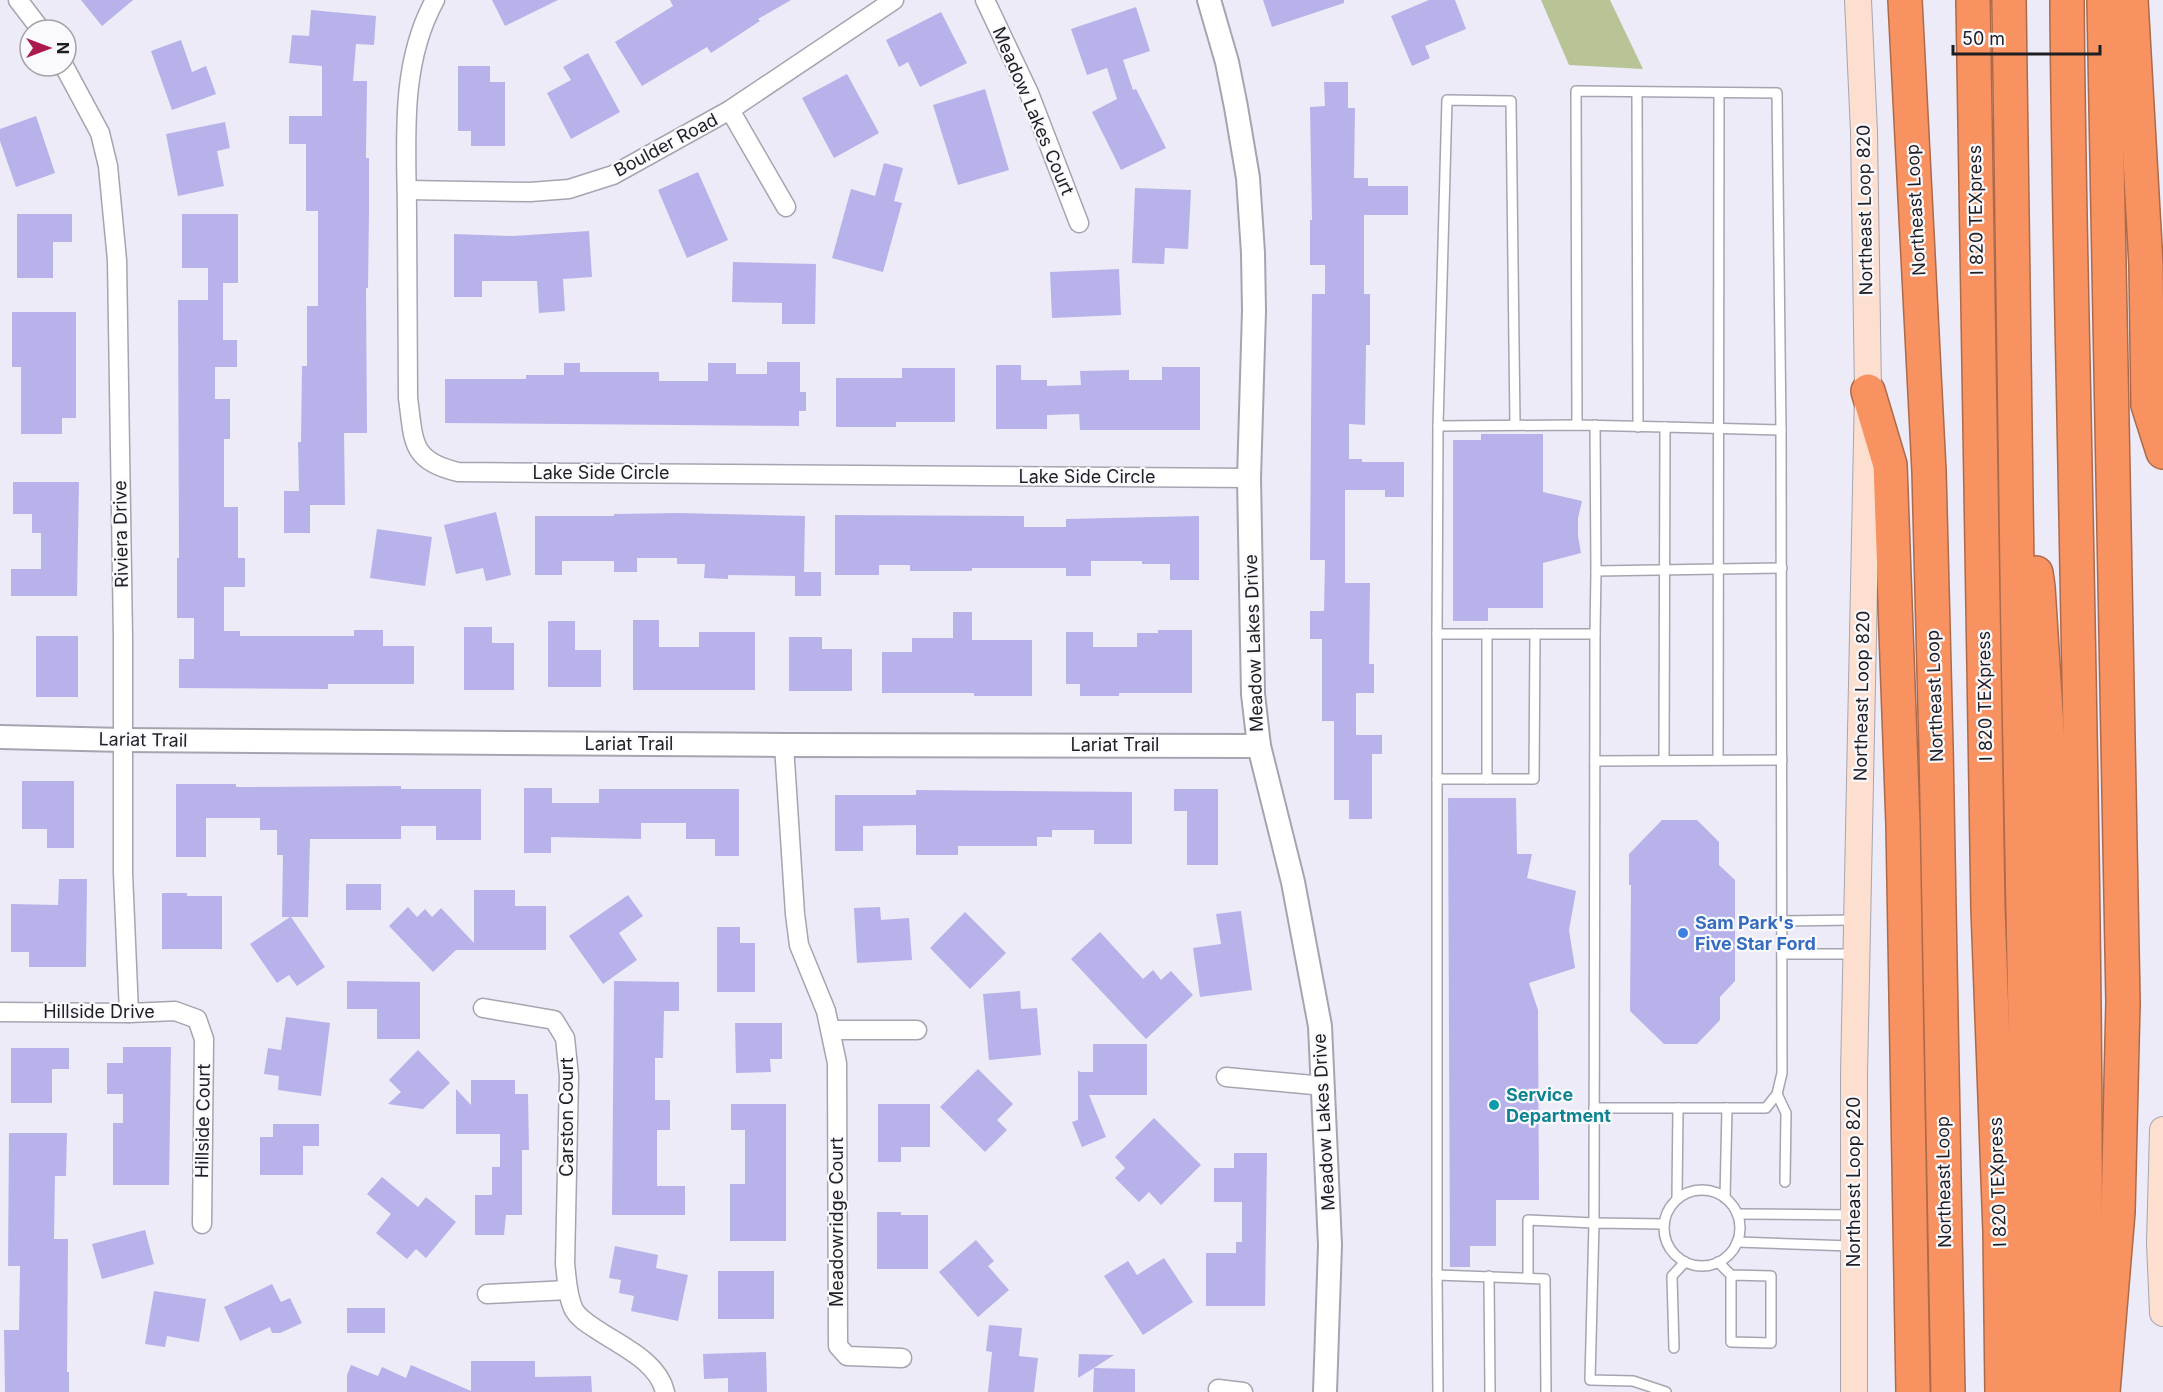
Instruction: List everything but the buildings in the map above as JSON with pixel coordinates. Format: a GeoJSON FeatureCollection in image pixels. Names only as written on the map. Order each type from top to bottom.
{"type":"FeatureCollection","features":[{"type":"Feature","properties":{"kind":"highway","name":"Northeast Loop"},"geometry":{"type":"LineString","coordinates":[[1905,0],[1929,483],[1948,1392]]}},
{"type":"Feature","properties":{"kind":"highway","name":"I 820 TEXpress"},"geometry":{"type":"LineString","coordinates":[[1973,0],[1988,909],[2000,1232],[2002,1392]]}},
{"type":"Feature","properties":{"kind":"highway","name":"I 820 TEXpress"},"geometry":{"type":"LineString","coordinates":[[2008,0],[2032,1392]]}},
{"type":"Feature","properties":{"kind":"highway"},"geometry":{"type":"LineString","coordinates":[[2067,0],[2086,1170],[2085,1392]]}},
{"type":"Feature","properties":{"kind":"highway"},"geometry":{"type":"LineString","coordinates":[[2103,1392],[2118,1212],[2123,1002],[2104,0]]}},
{"type":"Feature","properties":{"kind":"highway"},"geometry":{"type":"LineString","coordinates":[[2131,0],[2146,264],[2148,405],[2163,452]]}},
{"type":"Feature","properties":{"kind":"highway"},"geometry":{"type":"LineString","coordinates":[[1868,392],[1890,465],[1903,836],[1913,1392]]}},
{"type":"Feature","properties":{"kind":"highway"},"geometry":{"type":"LineString","coordinates":[[2015,453],[2038,587],[2048,744],[2064,1392]]}},
{"type":"Feature","properties":{"kind":"main road","name":"Northeast Loop 820"},"geometry":{"type":"LineString","coordinates":[[1854,1392],[1854,1074],[1868,392],[1864,132],[1858,0]]}},
{"type":"Feature","properties":{"kind":"main road"},"geometry":{"type":"LineString","coordinates":[[2163,1130],[2163,1312]]}},
{"type":"Feature","properties":{"kind":"street"},"geometry":{"type":"LineString","coordinates":[[18,0],[32,18]]}},
{"type":"Feature","properties":{"kind":"street","name":"Lake Side Circle"},"geometry":{"type":"LineString","coordinates":[[435,0],[425,18],[413,62],[405,116],[408,398],[413,438],[417,450],[439,468],[459,472],[1249,478]]}},
{"type":"Feature","properties":{"kind":"street","name":"Boulder Road"},"geometry":{"type":"LineString","coordinates":[[407,190],[530,192],[569,189],[613,175],[730,110],[894,0]]}},
{"type":"Feature","properties":{"kind":"street","name":"Meadow Lakes Court"},"geometry":{"type":"LineString","coordinates":[[986,0],[1029,93],[1079,223]]}},
{"type":"Feature","properties":{"kind":"street","name":"Meadow Lakes Drive"},"geometry":{"type":"LineString","coordinates":[[1209,0],[1227,62],[1248,178],[1253,254],[1254,311],[1249,478],[1252,694],[1259,746],[1293,882],[1320,1026],[1330,1245],[1325,1392]]}},
{"type":"Feature","properties":{"kind":"street","name":"Riviera Drive"},"geometry":{"type":"LineString","coordinates":[[70,78],[100,134],[108,166],[117,260],[123,873],[129,1013]]}},
{"type":"Feature","properties":{"kind":"street"},"geometry":{"type":"LineString","coordinates":[[730,110],[786,207]]}},
{"type":"Feature","properties":{"kind":"street","name":"Lariat Trail"},"geometry":{"type":"LineString","coordinates":[[0,737],[784,745],[1259,746]]}},
{"type":"Feature","properties":{"kind":"street","name":"Meadowridge Court"},"geometry":{"type":"LineString","coordinates":[[784,745],[795,914],[800,945],[826,1011],[837,1063],[838,1346],[847,1356],[902,1358]]}},
{"type":"Feature","properties":{"kind":"street","name":"Carston Court"},"geometry":{"type":"LineString","coordinates":[[483,1008],[554,1020],[565,1038],[569,1076],[565,1264],[568,1290],[574,1310],[584,1322],[641,1358],[660,1376],[665,1392]]}},
{"type":"Feature","properties":{"kind":"street","name":"Hillside Drive"},"geometry":{"type":"LineString","coordinates":[[0,1012],[175,1011],[197,1019]]}},
{"type":"Feature","properties":{"kind":"street","name":"Hillside Court"},"geometry":{"type":"LineString","coordinates":[[197,1019],[204,1039],[202,1224]]}},
{"type":"Feature","properties":{"kind":"street"},"geometry":{"type":"LineString","coordinates":[[831,1030],[917,1030]]}},
{"type":"Feature","properties":{"kind":"street"},"geometry":{"type":"LineString","coordinates":[[1226,1077],[1323,1086]]}},
{"type":"Feature","properties":{"kind":"street"},"geometry":{"type":"LineString","coordinates":[[487,1294],[568,1290]]}},
{"type":"Feature","properties":{"kind":"street"},"geometry":{"type":"LineString","coordinates":[[1218,1389],[1243,1392]]}},
{"type":"Feature","properties":{"kind":"lane"},"geometry":{"type":"LineString","coordinates":[[1576,425],[1576,92],[1777,93],[1782,568],[1782,1073],[1777,1094],[1766,1108],[1594,1108]]}},
{"type":"Feature","properties":{"kind":"lane"},"geometry":{"type":"LineString","coordinates":[[1637,92],[1638,427]]}},
{"type":"Feature","properties":{"kind":"lane"},"geometry":{"type":"LineString","coordinates":[[1718,760],[1719,93]]}},
{"type":"Feature","properties":{"kind":"lane"},"geometry":{"type":"LineString","coordinates":[[1438,1392],[1438,426],[1447,100],[1511,101],[1515,425]]}},
{"type":"Feature","properties":{"kind":"lane"},"geometry":{"type":"LineString","coordinates":[[1438,426],[1595,425],[1781,430]]}},
{"type":"Feature","properties":{"kind":"lane"},"geometry":{"type":"LineString","coordinates":[[1589,1392],[1594,1223],[1595,425]]}},
{"type":"Feature","properties":{"kind":"lane"},"geometry":{"type":"LineString","coordinates":[[1664,760],[1665,427]]}},
{"type":"Feature","properties":{"kind":"lane"},"geometry":{"type":"LineString","coordinates":[[1596,571],[1782,568]]}},
{"type":"Feature","properties":{"kind":"lane"},"geometry":{"type":"LineString","coordinates":[[1437,779],[1534,779],[1535,633]]}},
{"type":"Feature","properties":{"kind":"lane"},"geometry":{"type":"LineString","coordinates":[[1437,634],[1594,634]]}},
{"type":"Feature","properties":{"kind":"lane"},"geometry":{"type":"LineString","coordinates":[[1487,634],[1487,779]]}},
{"type":"Feature","properties":{"kind":"lane"},"geometry":{"type":"LineString","coordinates":[[1596,761],[1782,760]]}},
{"type":"Feature","properties":{"kind":"lane"},"geometry":{"type":"LineString","coordinates":[[1782,921],[1858,920]]}},
{"type":"Feature","properties":{"kind":"lane"},"geometry":{"type":"LineString","coordinates":[[1782,954],[1857,954]]}},
{"type":"Feature","properties":{"kind":"lane"},"geometry":{"type":"LineString","coordinates":[[1777,1094],[1786,1113],[1785,1182]]}},
{"type":"Feature","properties":{"kind":"lane"},"geometry":{"type":"LineString","coordinates":[[1677,1198],[1678,1108]]}},
{"type":"Feature","properties":{"kind":"lane"},"geometry":{"type":"LineString","coordinates":[[1725,1198],[1727,1108]]}},
{"type":"Feature","properties":{"kind":"lane"},"geometry":{"type":"LineString","coordinates":[[1701,1190],[1714,1192],[1725,1198],[1737,1214],[1739,1233],[1732,1250],[1718,1262],[1696,1265],[1676,1256],[1669,1246],[1664,1224],[1666,1214],[1677,1198],[1688,1192],[1701,1190]]}},
{"type":"Feature","properties":{"kind":"lane"},"geometry":{"type":"LineString","coordinates":[[1737,1214],[1855,1215]]}},
{"type":"Feature","properties":{"kind":"lane"},"geometry":{"type":"LineString","coordinates":[[1528,1277],[1528,1220],[1664,1224]]}},
{"type":"Feature","properties":{"kind":"lane"},"geometry":{"type":"LineString","coordinates":[[1737,1242],[1854,1246]]}},
{"type":"Feature","properties":{"kind":"lane"},"geometry":{"type":"LineString","coordinates":[[1674,1348],[1672,1276],[1685,1262]]}},
{"type":"Feature","properties":{"kind":"lane"},"geometry":{"type":"LineString","coordinates":[[1718,1262],[1731,1275],[1771,1276],[1771,1343],[1731,1342],[1731,1275]]}},
{"type":"Feature","properties":{"kind":"lane"},"geometry":{"type":"LineString","coordinates":[[1437,1275],[1545,1279],[1546,1392]]}},
{"type":"Feature","properties":{"kind":"lane"},"geometry":{"type":"LineString","coordinates":[[1489,1276],[1490,1392]]}},
{"type":"Feature","properties":{"kind":"lane"},"geometry":{"type":"LineString","coordinates":[[1590,1380],[1633,1381],[1666,1392]]}},
{"type":"Feature","properties":{"kind":"lane"},"geometry":{"type":"LineString","coordinates":[[1845,1392],[1854,1392]]}},
{"type":"Feature","properties":{"kind":"green space"},"geometry":{"type":"Polygon","coordinates":[[[1541,0],[1610,0],[1643,69],[1569,65],[1541,0]]]}},
{"type":"Feature","properties":{"kind":"place","name":"Sam Park's Five Star Ford"},"geometry":{"type":"Point","coordinates":[1683,933]}},
{"type":"Feature","properties":{"kind":"place","name":"Service Department"},"geometry":{"type":"Point","coordinates":[1494,1105]}}]}
